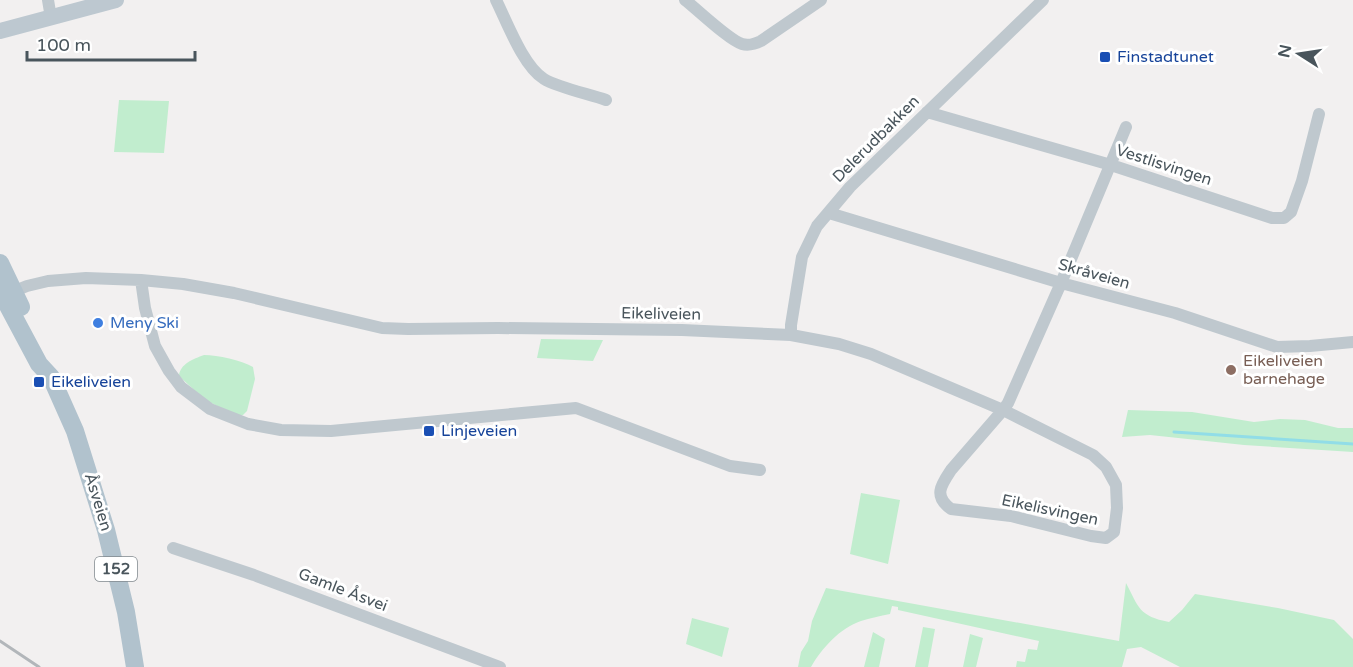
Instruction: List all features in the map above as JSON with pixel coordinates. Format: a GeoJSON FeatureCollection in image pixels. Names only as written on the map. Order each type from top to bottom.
{"type":"FeatureCollection","features":[{"type":"Feature","properties":{"kind":"main road"},"geometry":{"type":"LineString","coordinates":[[0,31],[116,0]]}},
{"type":"Feature","properties":{"kind":"main road","name":"Åsveien"},"geometry":{"type":"LineString","coordinates":[[0,263],[6,293],[47,360],[51,377],[75,431],[99,503],[120,585],[135,667]]}},
{"type":"Feature","properties":{"kind":"street"},"geometry":{"type":"LineString","coordinates":[[48,0],[51,18]]}},
{"type":"Feature","properties":{"kind":"street"},"geometry":{"type":"LineString","coordinates":[[496,0],[526,59],[539,75],[551,82],[606,100]]}},
{"type":"Feature","properties":{"kind":"street"},"geometry":{"type":"LineString","coordinates":[[686,0],[732,38],[745,45],[761,41],[821,0]]}},
{"type":"Feature","properties":{"kind":"street","name":"Delerudbakken"},"geometry":{"type":"LineString","coordinates":[[791,335],[802,257],[817,226],[850,187],[1043,0]]}},
{"type":"Feature","properties":{"kind":"street","name":"Vestlisvingen"},"geometry":{"type":"LineString","coordinates":[[927,112],[1111,165],[1272,218],[1284,218],[1291,212],[1302,181],[1319,114]]}},
{"type":"Feature","properties":{"kind":"street"},"geometry":{"type":"LineString","coordinates":[[1003,410],[1061,283],[1126,127]]}},
{"type":"Feature","properties":{"kind":"street","name":"Skråveien"},"geometry":{"type":"LineString","coordinates":[[829,213],[1061,283],[1175,314],[1277,347],[1353,342]]}},
{"type":"Feature","properties":{"kind":"street","name":"Eikeliveien"},"geometry":{"type":"LineString","coordinates":[[6,293],[56,280],[86,278],[141,280],[183,284],[234,293],[382,328],[682,330],[791,335],[839,344],[871,354],[1003,410]]}},
{"type":"Feature","properties":{"kind":"street"},"geometry":{"type":"LineString","coordinates":[[141,280],[145,308],[156,346],[169,371],[181,387],[210,409],[248,424],[281,430],[331,431],[576,408],[729,466],[759,470]]}},
{"type":"Feature","properties":{"kind":"street","name":"Eikelisvingen"},"geometry":{"type":"LineString","coordinates":[[1003,410],[1093,455],[1106,467],[1116,485],[1117,508],[1114,532],[1106,538],[1091,536],[1011,516],[951,509],[944,504],[941,500],[940,488],[944,480],[1003,410]]}},
{"type":"Feature","properties":{"kind":"street","name":"Gamle Åsvei"},"geometry":{"type":"LineString","coordinates":[[173,548],[254,575],[500,667]]}},
{"type":"Feature","properties":{"kind":"green space"},"geometry":{"type":"Polygon","coordinates":[[[119,100],[169,101],[164,153],[114,152],[119,100]]]}},
{"type":"Feature","properties":{"kind":"green space"},"geometry":{"type":"Polygon","coordinates":[[[541,339],[603,340],[593,361],[537,358],[541,339]]]}},
{"type":"Feature","properties":{"kind":"green space"},"geometry":{"type":"Polygon","coordinates":[[[204,355],[229,358],[253,367],[255,379],[247,411],[243,415],[238,416],[205,400],[179,376],[184,365],[204,355]]]}},
{"type":"Feature","properties":{"kind":"green space"},"geometry":{"type":"Polygon","coordinates":[[[1128,410],[1192,412],[1254,422],[1280,419],[1305,420],[1338,428],[1353,428],[1353,452],[1244,445],[1150,435],[1122,437],[1128,410]]]}},
{"type":"Feature","properties":{"kind":"green space"},"geometry":{"type":"Polygon","coordinates":[[[861,493],[900,500],[888,564],[850,554],[861,493]]]}},
{"type":"Feature","properties":{"kind":"green space"},"geometry":{"type":"Polygon","coordinates":[[[1126,583],[1141,610],[1151,617],[1169,622],[1195,594],[1334,620],[1353,639],[1353,667],[1180,667],[1141,647],[1127,649],[1122,667],[1016,667],[1017,661],[1025,662],[1028,649],[1037,650],[1039,641],[898,610],[898,607],[892,606],[890,614],[861,621],[846,628],[826,646],[811,667],[798,667],[801,652],[808,641],[812,621],[826,588],[1119,641],[1126,583]]]}},
{"type":"Feature","properties":{"kind":"green space"},"geometry":{"type":"Polygon","coordinates":[[[692,618],[729,628],[722,657],[686,644],[692,618]]]}},
{"type":"Feature","properties":{"kind":"green space"},"geometry":{"type":"Polygon","coordinates":[[[923,627],[935,629],[928,667],[915,667],[923,627]]]}},
{"type":"Feature","properties":{"kind":"green space"},"geometry":{"type":"Polygon","coordinates":[[[873,632],[885,639],[879,667],[864,667],[873,632]]]}},
{"type":"Feature","properties":{"kind":"green space"},"geometry":{"type":"Polygon","coordinates":[[[970,634],[983,638],[976,667],[963,667],[970,634]]]}},
{"type":"Feature","properties":{"kind":"waterway"},"geometry":{"type":"LineString","coordinates":[[1174,432],[1353,444]]}},
{"type":"Feature","properties":{"kind":"railway"},"geometry":{"type":"LineString","coordinates":[[0,641],[39,667]]}},
{"type":"Feature","properties":{"kind":"place","name":"Finstadtunet"},"geometry":{"type":"Point","coordinates":[1105,57]}},
{"type":"Feature","properties":{"kind":"place","name":"Meny Ski"},"geometry":{"type":"Point","coordinates":[98,323]}},
{"type":"Feature","properties":{"kind":"place","name":"Eikeliveien barnehage"},"geometry":{"type":"Point","coordinates":[1231,370]}},
{"type":"Feature","properties":{"kind":"place","name":"Eikeliveien"},"geometry":{"type":"Point","coordinates":[39,382]}},
{"type":"Feature","properties":{"kind":"place","name":"Linjeveien"},"geometry":{"type":"Point","coordinates":[429,431]}}]}
